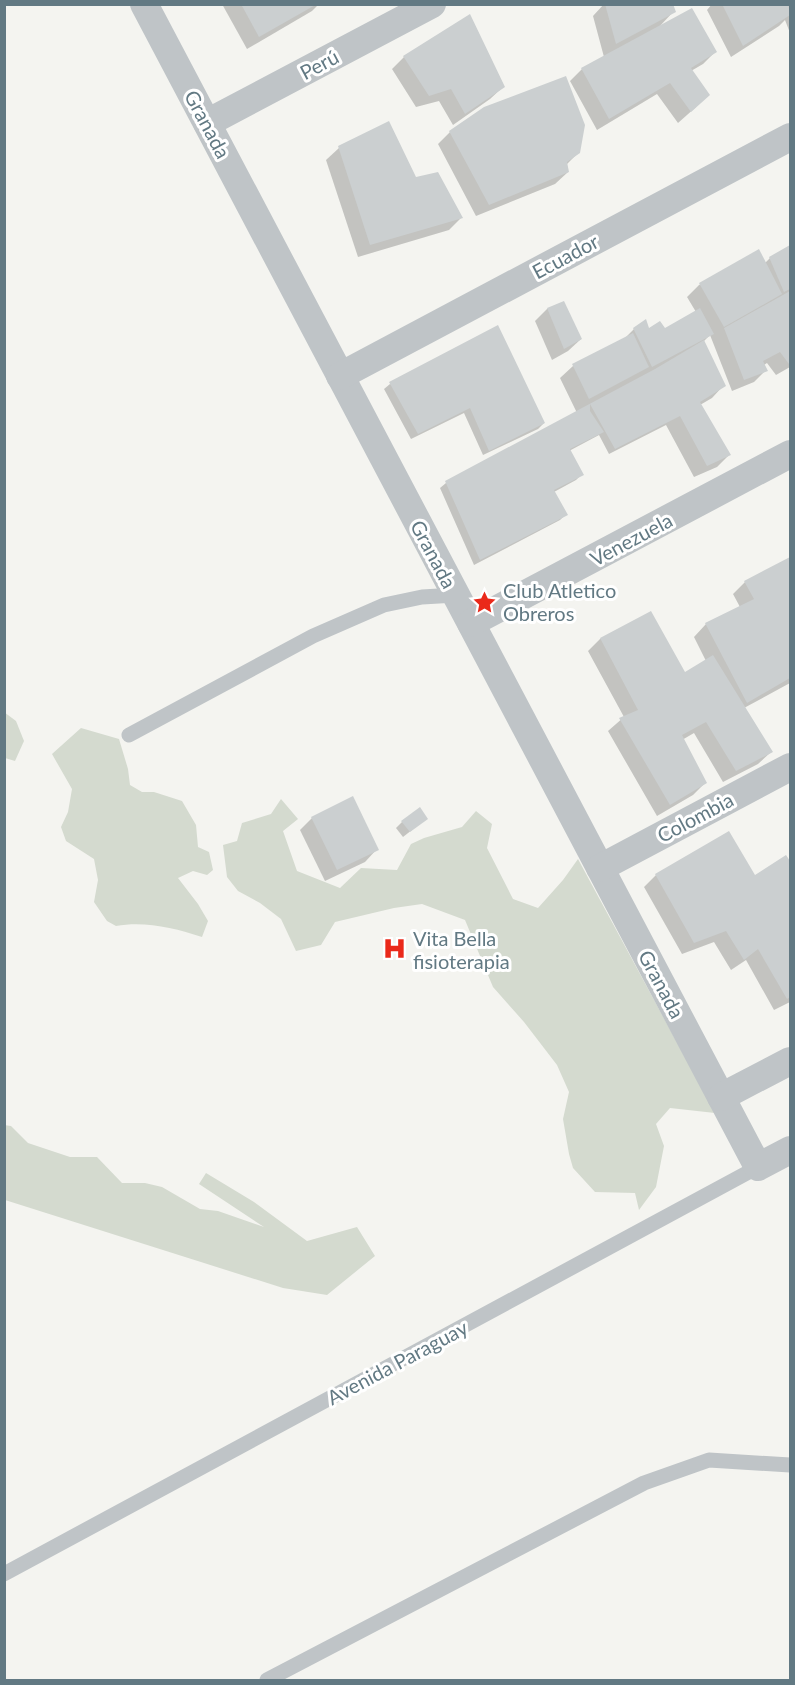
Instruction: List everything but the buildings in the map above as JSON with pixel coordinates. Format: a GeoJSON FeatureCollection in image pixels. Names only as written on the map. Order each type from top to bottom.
{"type":"FeatureCollection","features":[{"type":"Feature","properties":{"kind":"street","name":"Granada"},"geometry":{"type":"LineString","coordinates":[[144,4],[758,1167]]}},
{"type":"Feature","properties":{"kind":"street","name":"Perú"},"geometry":{"type":"LineString","coordinates":[[207,123],[432,4]]}},
{"type":"Feature","properties":{"kind":"street","name":"Ecuador"},"geometry":{"type":"LineString","coordinates":[[340,376],[790,136]]}},
{"type":"Feature","properties":{"kind":"street","name":"Venezuela"},"geometry":{"type":"LineString","coordinates":[[471,623],[790,454]]}},
{"type":"Feature","properties":{"kind":"street","name":"Colombia"},"geometry":{"type":"LineString","coordinates":[[600,867],[790,767]]}},
{"type":"Feature","properties":{"kind":"street"},"geometry":{"type":"LineString","coordinates":[[722,1097],[790,1061]]}},
{"type":"Feature","properties":{"kind":"street","name":"Avenida Paraguay"},"geometry":{"type":"LineString","coordinates":[[758,1167],[790,1150]]}},
{"type":"Feature","properties":{"kind":"lane"},"geometry":{"type":"LineString","coordinates":[[129,735],[313,636],[384,605],[422,597],[456,595]]}},
{"type":"Feature","properties":{"kind":"lane","name":"Avenida Paraguay"},"geometry":{"type":"LineString","coordinates":[[4,1574],[758,1167]]}},
{"type":"Feature","properties":{"kind":"lane"},"geometry":{"type":"LineString","coordinates":[[267,1680],[644,1483],[709,1460],[790,1465]]}},
{"type":"Feature","properties":{"kind":"shaded area"},"geometry":{"type":"Polygon","coordinates":[[[4,712],[16,721],[24,741],[15,761],[5,758],[4,712]]]}},
{"type":"Feature","properties":{"kind":"shaded area"},"geometry":{"type":"Polygon","coordinates":[[[81,728],[119,739],[130,785],[142,792],[154,792],[182,801],[196,825],[198,847],[209,852],[213,870],[207,875],[193,871],[178,878],[208,921],[202,937],[159,926],[138,924],[116,926],[107,921],[94,902],[98,880],[94,859],[66,841],[61,827],[68,812],[72,789],[52,754],[81,728]]]}},
{"type":"Feature","properties":{"kind":"shaded area"},"geometry":{"type":"Polygon","coordinates":[[[281,799],[298,819],[283,831],[297,871],[340,888],[361,868],[397,870],[411,844],[462,827],[476,811],[492,824],[487,848],[513,899],[538,908],[578,859],[715,1113],[670,1108],[656,1124],[664,1146],[656,1187],[639,1210],[635,1193],[595,1192],[573,1168],[563,1119],[569,1092],[557,1065],[493,987],[465,920],[422,904],[394,908],[335,922],[321,945],[296,951],[281,919],[260,903],[238,891],[227,877],[223,845],[237,841],[242,823],[271,814],[281,799]]]}},
{"type":"Feature","properties":{"kind":"shaded area"},"geometry":{"type":"Polygon","coordinates":[[[4,1125],[11,1126],[28,1143],[70,1157],[97,1157],[122,1183],[145,1183],[162,1187],[200,1209],[218,1211],[264,1227],[199,1184],[206,1173],[254,1202],[307,1241],[357,1227],[375,1256],[327,1295],[283,1288],[5,1200],[4,1125]]]}},
{"type":"Feature","properties":{"kind":"place","name":"Club Atletico Obreros"},"geometry":{"type":"Point","coordinates":[485,602]}},
{"type":"Feature","properties":{"kind":"place","name":"Vita Bella fisioterapia"},"geometry":{"type":"Point","coordinates":[395,949]}}]}
